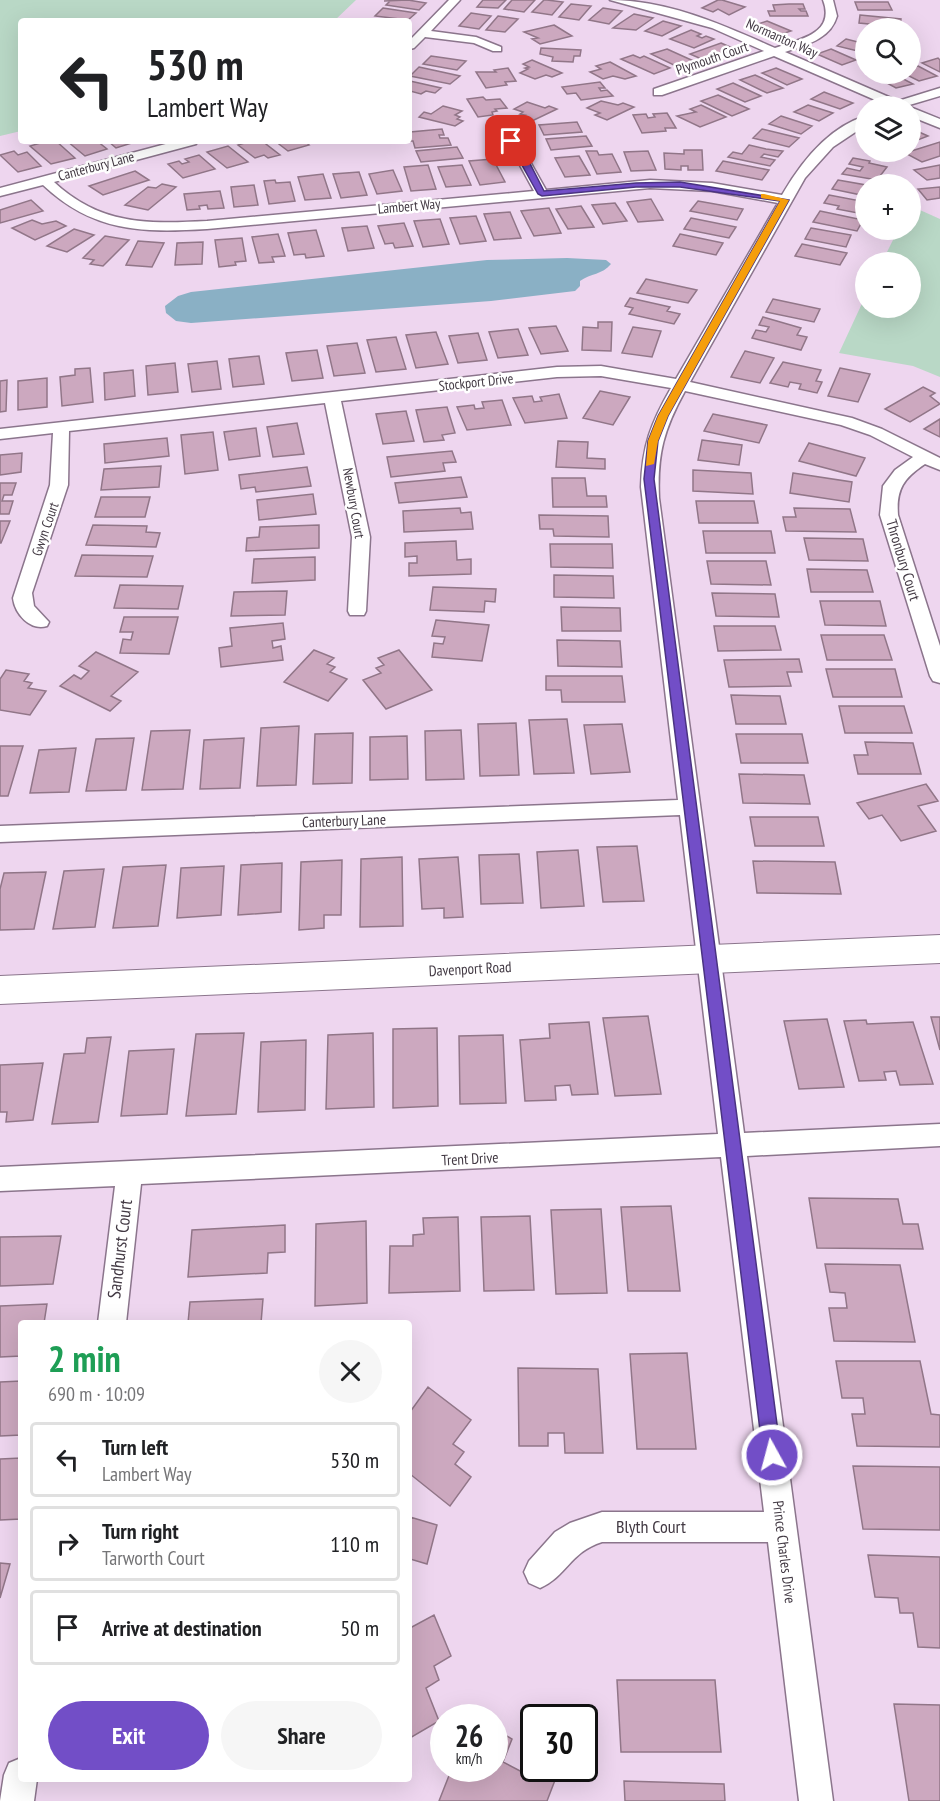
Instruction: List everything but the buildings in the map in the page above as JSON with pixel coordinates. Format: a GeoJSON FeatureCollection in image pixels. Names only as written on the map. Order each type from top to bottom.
{"type":"FeatureCollection","features":[{"type":"Feature","properties":{"kind":"street"},"geometry":{"type":"LineString","coordinates":[[412,44],[455,0]]}},
{"type":"Feature","properties":{"kind":"street","name":"Normanton Way"},"geometry":{"type":"LineString","coordinates":[[615,0],[634,2],[705,22],[875,96]]}},
{"type":"Feature","properties":{"kind":"street","name":"Plymouth Court"},"geometry":{"type":"LineString","coordinates":[[658,92],[808,41],[828,27],[832,17],[828,0]]}},
{"type":"Feature","properties":{"kind":"street"},"geometry":{"type":"LineString","coordinates":[[423,33],[476,40],[497,49]]}},
{"type":"Feature","properties":{"kind":"street"},"geometry":{"type":"LineString","coordinates":[[921,98],[940,92]]}},
{"type":"Feature","properties":{"kind":"street"},"geometry":{"type":"LineString","coordinates":[[921,116],[940,124]]}},
{"type":"Feature","properties":{"kind":"street","name":"Prince Charles Drive"},"geometry":{"type":"LineString","coordinates":[[816,1801],[649,479],[650,453],[657,429],[785,200],[804,170],[818,154],[839,135],[855,126]]}},
{"type":"Feature","properties":{"kind":"street"},"geometry":{"type":"LineString","coordinates":[[495,136],[515,145],[542,194]]}},
{"type":"Feature","properties":{"kind":"street","name":"Canterbury Lane"},"geometry":{"type":"LineString","coordinates":[[0,192],[181,144]]}},
{"type":"Feature","properties":{"kind":"street","name":"Lambert Way"},"geometry":{"type":"LineString","coordinates":[[45,180],[69,202],[86,211],[123,223],[160,227],[207,225],[636,185],[680,184],[785,200]]}},
{"type":"Feature","properties":{"kind":"street","name":"Stockport Drive"},"geometry":{"type":"LineString","coordinates":[[0,434],[573,371],[617,372],[846,421],[876,432],[932,461]]}},
{"type":"Feature","properties":{"kind":"street","name":"Newbury Court"},"geometry":{"type":"LineString","coordinates":[[332,397],[360,530],[362,550],[357,611]]}},
{"type":"Feature","properties":{"kind":"street","name":"Gwyn Court"},"geometry":{"type":"LineString","coordinates":[[40,622],[26,611],[22,603],[23,593],[59,485],[61,428]]}},
{"type":"Feature","properties":{"kind":"street","name":"Thronbury Court"},"geometry":{"type":"LineString","coordinates":[[932,461],[900,474],[893,482],[887,503],[940,676]]}},
{"type":"Feature","properties":{"kind":"street","name":"Canterbury Lane"},"geometry":{"type":"LineString","coordinates":[[0,834],[689,807]]}},
{"type":"Feature","properties":{"kind":"street","name":"Davenport Road"},"geometry":{"type":"LineString","coordinates":[[0,990],[940,949]]}},
{"type":"Feature","properties":{"kind":"street","name":"Trent Drive"},"geometry":{"type":"LineString","coordinates":[[0,1179],[129,1175],[940,1136]]}},
{"type":"Feature","properties":{"kind":"street","name":"Sandhurst Court"},"geometry":{"type":"LineString","coordinates":[[112,1320],[129,1175]]}},
{"type":"Feature","properties":{"kind":"street","name":"Blyth Court"},"geometry":{"type":"LineString","coordinates":[[540,1572],[562,1544],[581,1532],[602,1527],[780,1527]]}},
{"type":"Feature","properties":{"kind":"street"},"geometry":{"type":"LineString","coordinates":[[17,1801],[20,1782]]}},
{"type":"Feature","properties":{"kind":"green space"},"geometry":{"type":"Polygon","coordinates":[[[0,0],[356,0],[337,18],[18,18],[18,132],[0,136],[0,0]]]}},
{"type":"Feature","properties":{"kind":"green space"},"geometry":{"type":"Polygon","coordinates":[[[921,210],[940,219],[940,377],[913,366],[839,353],[855,318],[921,318],[921,252],[887,252],[893,240],[921,240],[921,210]]]}},
{"type":"Feature","properties":{"kind":"water"},"geometry":{"type":"Polygon","coordinates":[[[567,258],[606,260],[611,264],[604,270],[580,281],[580,286],[575,291],[491,301],[191,323],[176,321],[166,313],[165,306],[178,296],[191,292],[487,260],[567,258]]]}},
{"type":"Feature","properties":{"kind":"slow traffic"},"geometry":{"type":"LineString","coordinates":[[649,464],[653,441],[663,416],[785,200],[764,196]]}},
{"type":"Feature","properties":{"kind":"route"},"geometry":{"type":"LineString","coordinates":[[511,141],[518,148],[542,194],[636,185],[680,184],[712,187],[785,200],[663,416],[653,441],[649,465],[650,498],[772,1455]]}}]}
